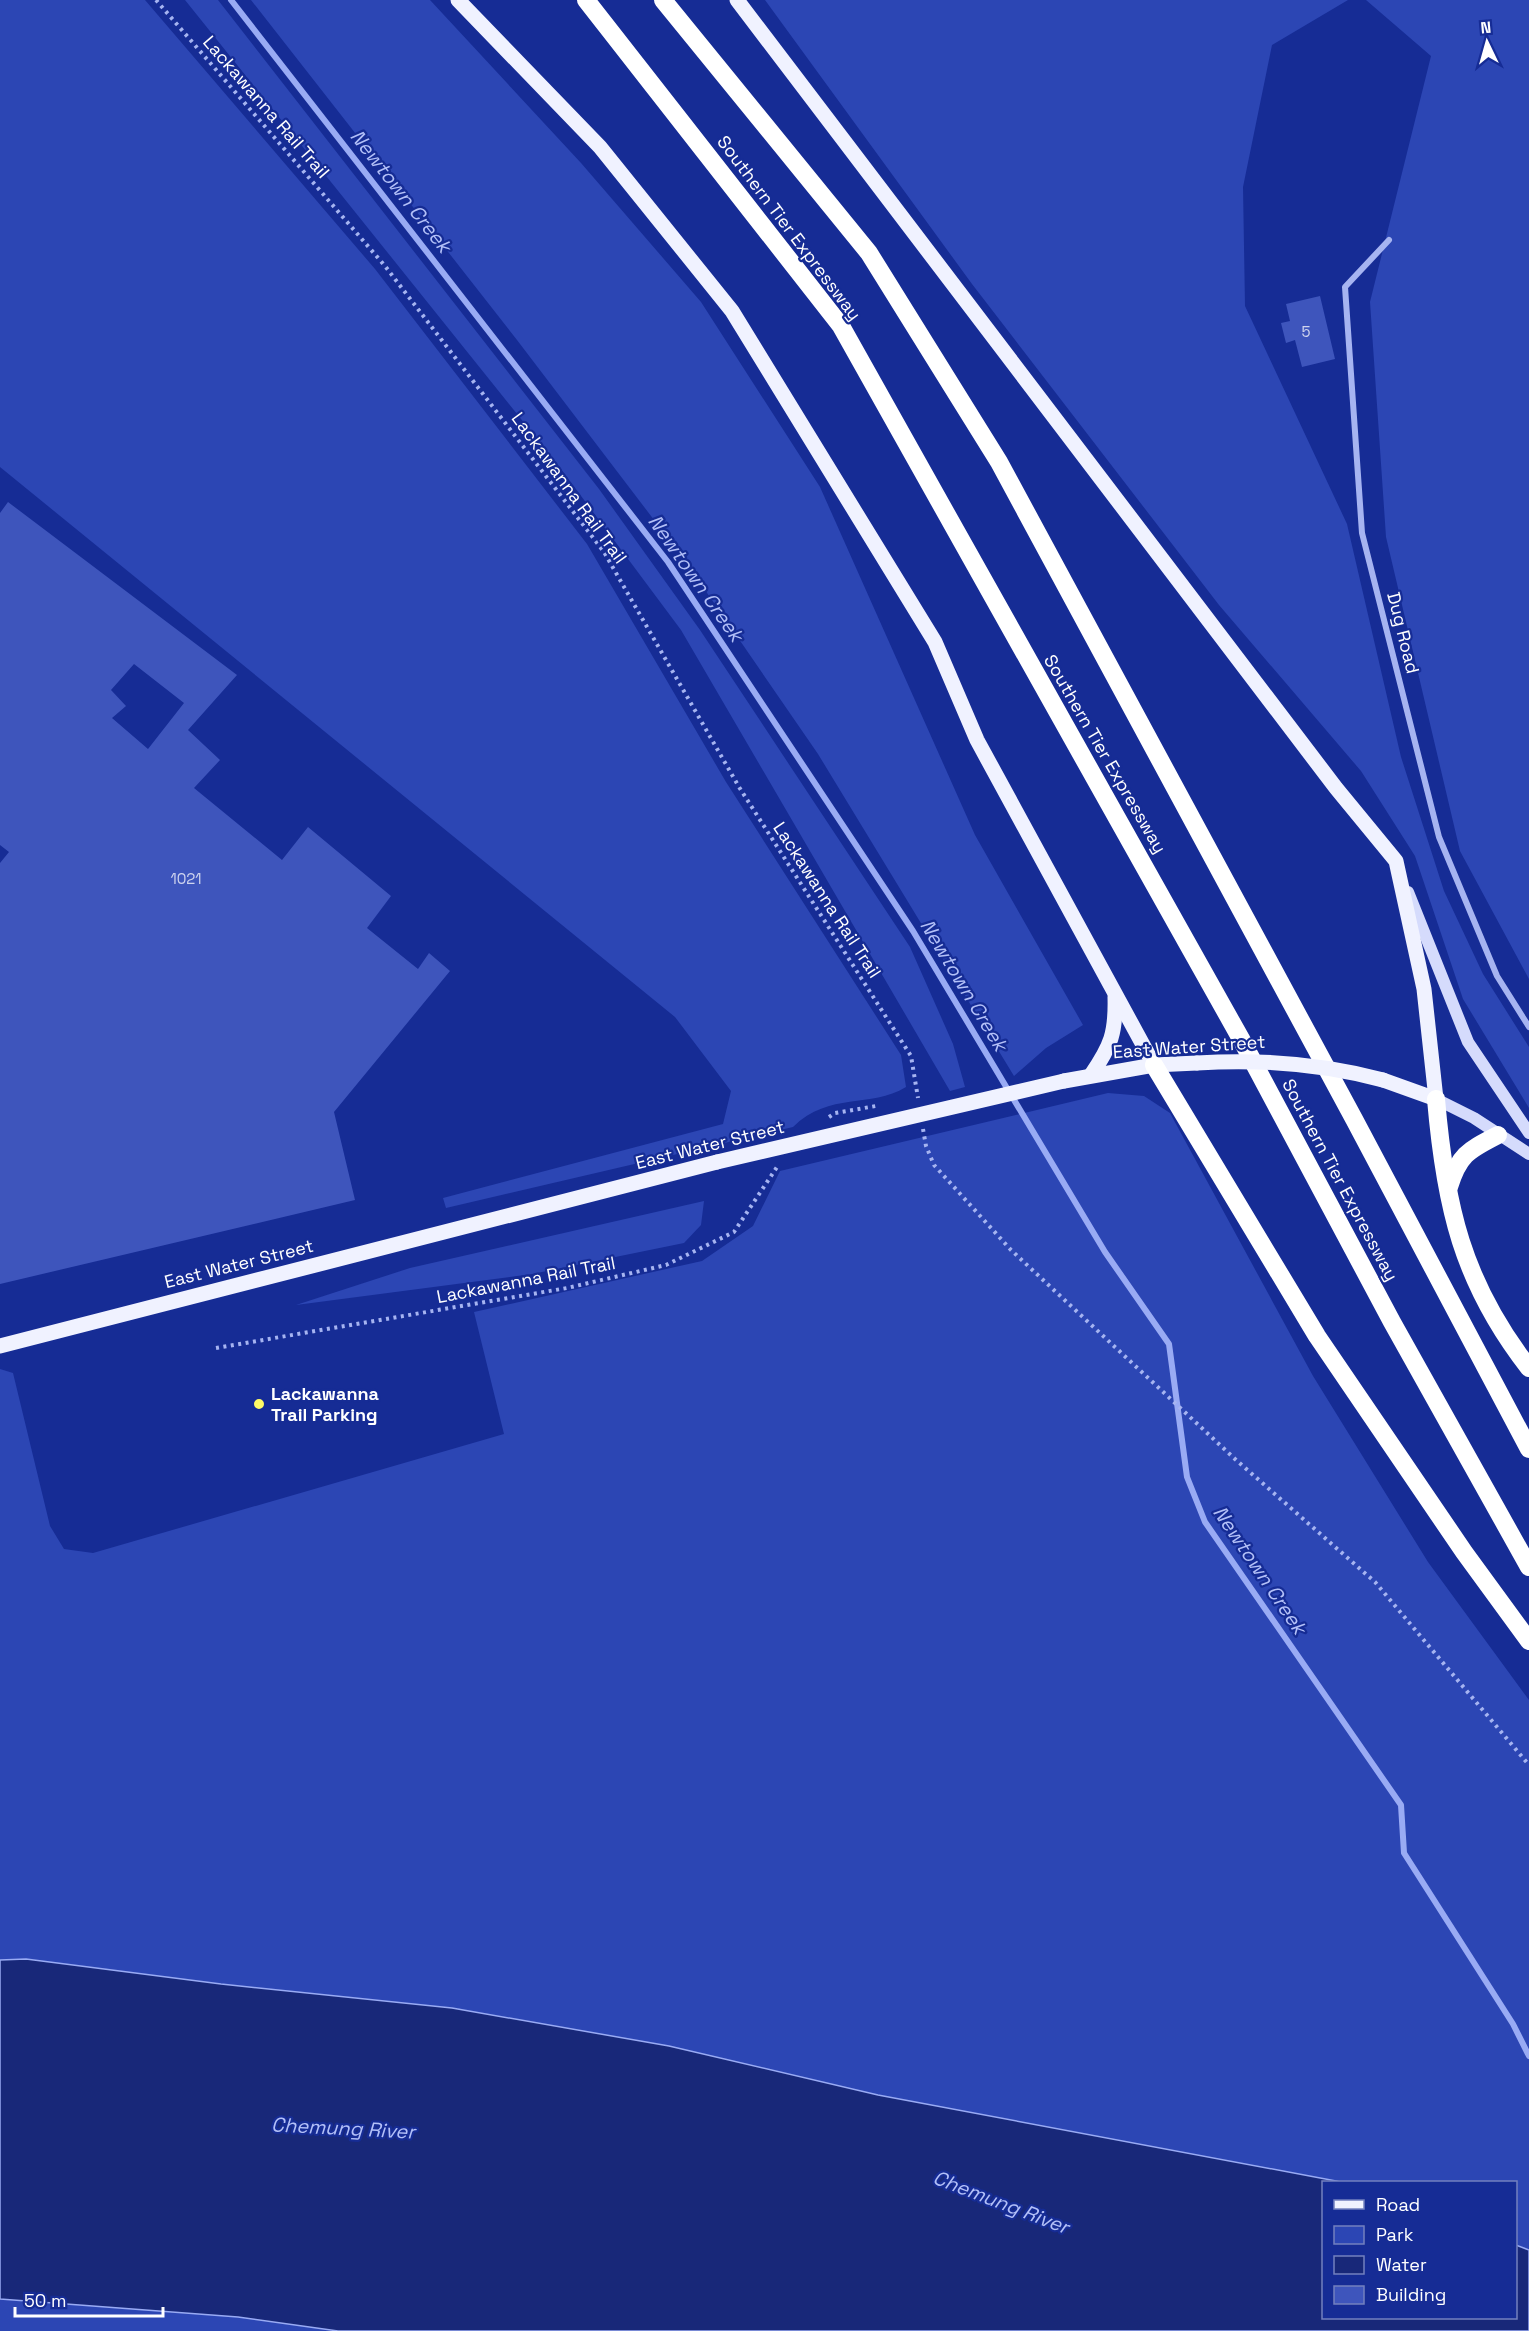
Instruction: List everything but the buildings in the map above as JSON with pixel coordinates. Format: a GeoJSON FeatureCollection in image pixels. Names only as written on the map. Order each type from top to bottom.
{"type":"FeatureCollection","features":[{"type":"Feature","properties":{"kind":"highway","name":"Southern Tier Expressway"},"geometry":{"type":"LineString","coordinates":[[586,0],[841,326],[1241,1038],[1404,1343],[1529,1567]]}},
{"type":"Feature","properties":{"kind":"highway"},"geometry":{"type":"LineString","coordinates":[[663,0],[869,253],[999,462],[1354,1119],[1529,1449]]}},
{"type":"Feature","properties":{"kind":"highway"},"geometry":{"type":"LineString","coordinates":[[1154,1065],[1317,1336],[1464,1552],[1529,1641]]}},
{"type":"Feature","properties":{"kind":"highway"},"geometry":{"type":"LineString","coordinates":[[1436,1099],[1448,1191],[1456,1232],[1483,1300],[1504,1335],[1529,1368]]}},
{"type":"Feature","properties":{"kind":"highway"},"geometry":{"type":"LineString","coordinates":[[1448,1191],[1456,1165],[1464,1154],[1498,1136]]}},
{"type":"Feature","properties":{"kind":"main road"},"geometry":{"type":"LineString","coordinates":[[458,0],[600,147],[732,311],[935,642],[977,740],[1154,1065]]}},
{"type":"Feature","properties":{"kind":"main road"},"geometry":{"type":"LineString","coordinates":[[737,0],[1336,788],[1396,861],[1424,989],[1436,1099]]}},
{"type":"Feature","properties":{"kind":"main road"},"geometry":{"type":"LineString","coordinates":[[1091,1075],[1110,1047],[1115,1023],[1114,994]]}},
{"type":"Feature","properties":{"kind":"main road","name":"East Water Street"},"geometry":{"type":"LineString","coordinates":[[0,1346],[717,1162],[1091,1075],[1154,1065],[1271,1060],[1341,1069],[1383,1080],[1436,1099]]}},
{"type":"Feature","properties":{"kind":"street","name":"Dug Road"},"geometry":{"type":"LineString","coordinates":[[1389,240],[1345,287],[1362,533],[1439,837],[1497,976],[1529,1027]]}},
{"type":"Feature","properties":{"kind":"street"},"geometry":{"type":"LineString","coordinates":[[1396,861],[1468,1042],[1529,1133]]}},
{"type":"Feature","properties":{"kind":"street"},"geometry":{"type":"LineString","coordinates":[[1436,1099],[1473,1118],[1529,1155]]}},
{"type":"Feature","properties":{"kind":"path","name":"Lackawanna Rail Trail"},"geometry":{"type":"LineString","coordinates":[[156,0],[385,266],[604,552],[739,787],[911,1056],[920,1103]]}},
{"type":"Feature","properties":{"kind":"path"},"geometry":{"type":"LineString","coordinates":[[827,1118],[835,1113],[855,1108],[886,1105]]}},
{"type":"Feature","properties":{"kind":"path"},"geometry":{"type":"LineString","coordinates":[[923,1125],[926,1146],[934,1165],[1011,1250],[1235,1459],[1375,1582],[1529,1765]]}},
{"type":"Feature","properties":{"kind":"path","name":"Lackawanna Rail Trail"},"geometry":{"type":"LineString","coordinates":[[216,1348],[567,1288],[666,1264],[734,1232],[783,1157]]}},
{"type":"Feature","properties":{"kind":"green space"},"geometry":{"type":"Polygon","coordinates":[[[0,0],[145,0],[375,269],[587,544],[726,782],[901,1055],[906,1087],[892,1094],[821,1109],[793,1127],[446,1208],[443,1198],[723,1124],[731,1091],[675,1017],[0,467],[0,0]]]}},
{"type":"Feature","properties":{"kind":"green space"},"geometry":{"type":"Polygon","coordinates":[[[185,0],[218,0],[599,489],[700,630],[910,947],[953,1044],[965,1087],[950,1091],[681,630],[558,465],[185,0]]]}},
{"type":"Feature","properties":{"kind":"green space"},"geometry":{"type":"Polygon","coordinates":[[[251,0],[430,0],[581,163],[701,302],[820,487],[975,835],[1083,1025],[1046,1048],[1014,1076],[818,754],[683,558],[517,340],[251,0]]]}},
{"type":"Feature","properties":{"kind":"green space"},"geometry":{"type":"Polygon","coordinates":[[[765,0],[1348,0],[1272,45],[1243,187],[1245,306],[1347,524],[1401,757],[1444,891],[1483,974],[1529,1047],[1529,1108],[1463,999],[1415,856],[1361,771],[1219,605],[972,284],[765,0]]]}},
{"type":"Feature","properties":{"kind":"green space"},"geometry":{"type":"Polygon","coordinates":[[[1366,0],[1529,0],[1529,979],[1460,851],[1386,537],[1370,302],[1431,56],[1366,0]]]}},
{"type":"Feature","properties":{"kind":"green space"},"geometry":{"type":"Polygon","coordinates":[[[1108,1093],[1144,1096],[1170,1113],[1313,1376],[1428,1562],[1529,1700],[1529,2250],[1517,2245],[1517,2181],[1322,2181],[1292,2173],[878,2095],[669,2046],[452,2008],[221,1984],[26,1959],[0,1960],[0,1369],[13,1373],[50,1526],[64,1549],[93,1553],[504,1434],[474,1312],[702,1261],[753,1226],[780,1171],[1108,1093]]]}},
{"type":"Feature","properties":{"kind":"green space"},"geometry":{"type":"Polygon","coordinates":[[[704,1201],[701,1225],[684,1243],[532,1274],[296,1305],[410,1268],[704,1201]]]}},
{"type":"Feature","properties":{"kind":"green space"},"geometry":{"type":"Polygon","coordinates":[[[0,2299],[238,2317],[338,2331],[0,2331],[0,2299]]]}},
{"type":"Feature","properties":{"kind":"water","name":"Chemung River"},"geometry":{"type":"Polygon","coordinates":[[[26,1959],[221,1984],[452,2008],[669,2046],[878,2095],[1336,2181],[1322,2181],[1322,2319],[1517,2319],[1517,2245],[1529,2250],[1529,2331],[338,2331],[238,2317],[0,2299],[0,1960],[26,1959]]]}},
{"type":"Feature","properties":{"kind":"waterway","name":"Newtown Creek"},"geometry":{"type":"LineString","coordinates":[[231,0],[668,562],[913,931],[1105,1252],[1169,1344],[1187,1477],[1205,1522],[1401,1805],[1404,1853],[1513,2024],[1529,2056]]}},
{"type":"Feature","properties":{"kind":"place","name":"Lackawanna Trail Parking"},"geometry":{"type":"Point","coordinates":[259,1404]}}]}
